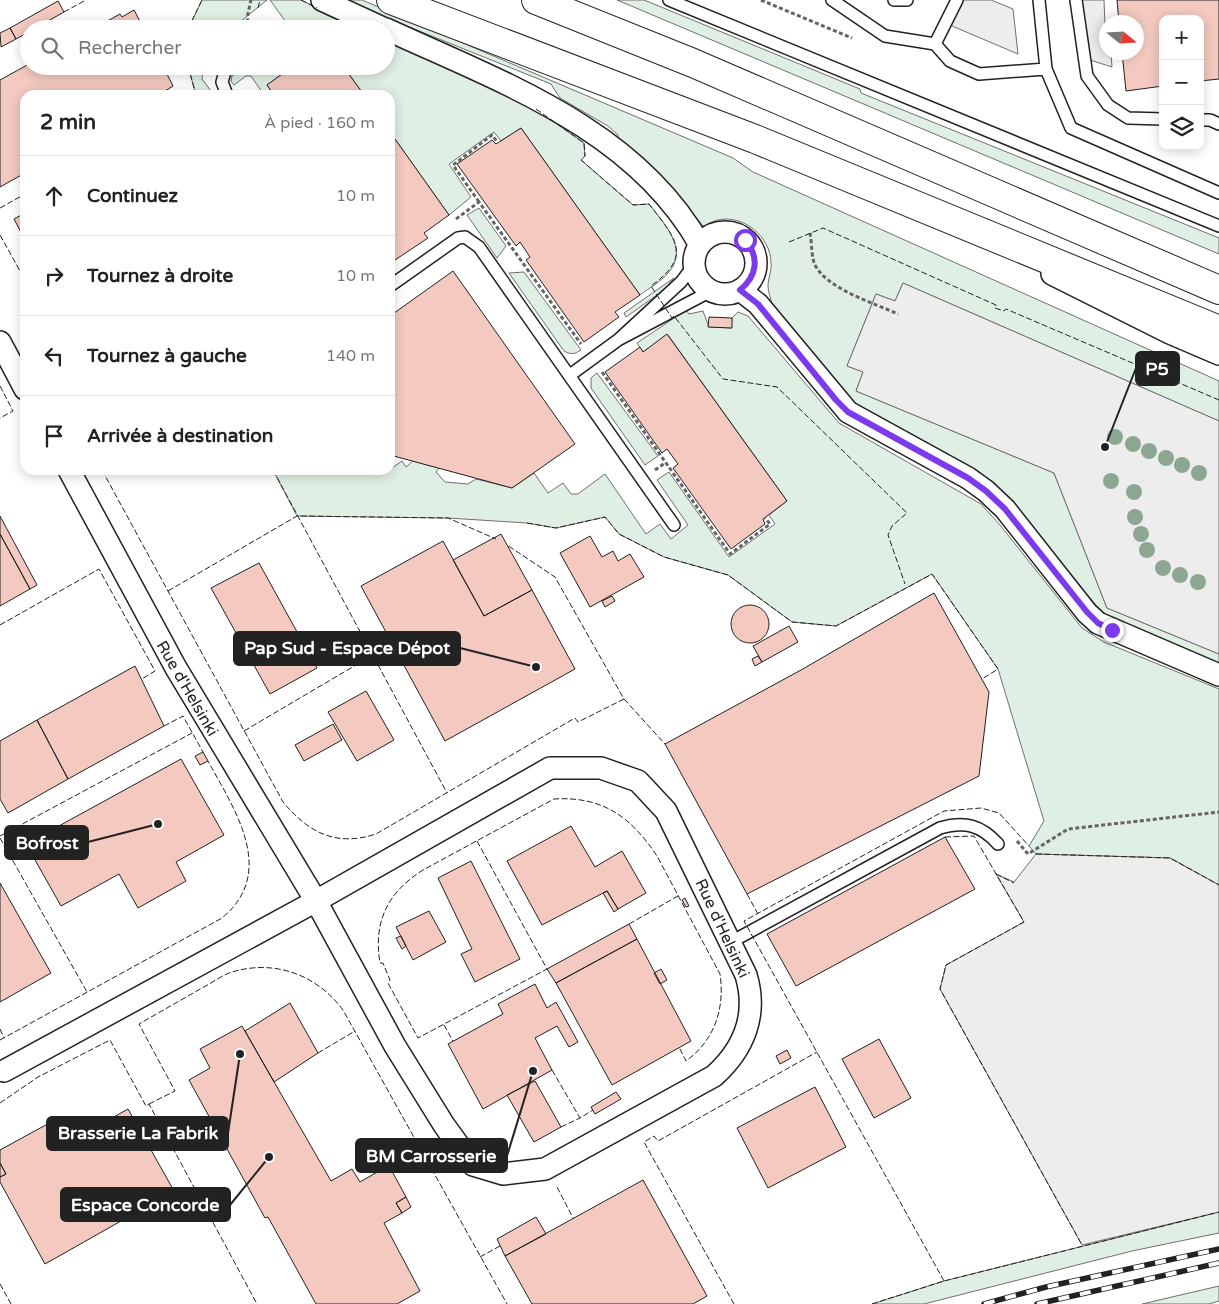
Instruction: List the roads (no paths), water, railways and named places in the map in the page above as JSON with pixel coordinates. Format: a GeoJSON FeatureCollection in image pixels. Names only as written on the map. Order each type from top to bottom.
{"type":"FeatureCollection","features":[{"type":"Feature","properties":{"kind":"highway"},"geometry":{"type":"LineString","coordinates":[[391,0],[754,139],[1219,330]]}},
{"type":"Feature","properties":{"kind":"highway"},"geometry":{"type":"LineString","coordinates":[[433,0],[754,139]]}},
{"type":"Feature","properties":{"kind":"highway"},"geometry":{"type":"LineString","coordinates":[[536,0],[692,63],[1219,290]]}},
{"type":"Feature","properties":{"kind":"highway"},"geometry":{"type":"LineString","coordinates":[[557,0],[692,63]]}},
{"type":"Feature","properties":{"kind":"street"},"geometry":{"type":"LineString","coordinates":[[322,0],[366,20]]}},
{"type":"Feature","properties":{"kind":"street"},"geometry":{"type":"LineString","coordinates":[[395,33],[539,99],[594,134],[653,184],[677,212],[700,245]]}},
{"type":"Feature","properties":{"kind":"street"},"geometry":{"type":"LineString","coordinates":[[933,167],[1219,275]]}},
{"type":"Feature","properties":{"kind":"street"},"geometry":{"type":"LineString","coordinates":[[900,198],[1170,333],[1219,354]]}},
{"type":"Feature","properties":{"kind":"street"},"geometry":{"type":"LineString","coordinates":[[728,232],[745,240],[752,248],[755,266],[753,276],[740,290],[721,294],[711,291],[699,280],[694,265],[695,255],[700,245],[707,238],[717,233],[728,232]]}},
{"type":"Feature","properties":{"kind":"street"},"geometry":{"type":"LineString","coordinates":[[740,290],[758,304],[836,400],[848,412],[968,478],[986,491],[1005,509],[1087,612],[1098,623],[1219,675]]}},
{"type":"Feature","properties":{"kind":"street"},"geometry":{"type":"LineString","coordinates":[[0,342],[20,380]]}},
{"type":"Feature","properties":{"kind":"street","name":"Rue d'Helsinki"},"geometry":{"type":"LineString","coordinates":[[1,1072],[316,901],[550,768],[601,768],[638,781],[666,811],[731,942],[751,991],[751,1012],[740,1045],[723,1068],[714,1076],[545,1170],[503,1174],[473,1165],[444,1125],[395,1046],[316,901],[176,668],[72,475]]}},
{"type":"Feature","properties":{"kind":"lane"},"geometry":{"type":"LineString","coordinates":[[669,0],[1219,226]]}},
{"type":"Feature","properties":{"kind":"lane"},"geometry":{"type":"LineString","coordinates":[[832,0],[885,36],[935,44],[950,61],[978,74],[1046,69]]}},
{"type":"Feature","properties":{"kind":"lane"},"geometry":{"type":"LineString","coordinates":[[894,0],[907,0]]}},
{"type":"Feature","properties":{"kind":"lane"},"geometry":{"type":"LineString","coordinates":[[935,44],[957,0]]}},
{"type":"Feature","properties":{"kind":"lane"},"geometry":{"type":"LineString","coordinates":[[1038,0],[1046,69],[1071,128],[1219,193]]}},
{"type":"Feature","properties":{"kind":"lane"},"geometry":{"type":"LineString","coordinates":[[1076,0],[1087,76],[1108,105],[1128,118],[1159,119]]}},
{"type":"Feature","properties":{"kind":"lane"},"geometry":{"type":"LineString","coordinates":[[224,75],[222,82],[225,90]]}},
{"type":"Feature","properties":{"kind":"lane"},"geometry":{"type":"LineString","coordinates":[[1204,120],[1210,120],[1219,124]]}},
{"type":"Feature","properties":{"kind":"lane"},"geometry":{"type":"LineString","coordinates":[[395,282],[458,238],[465,237],[471,240],[479,247],[674,525]]}},
{"type":"Feature","properties":{"kind":"lane"},"geometry":{"type":"LineString","coordinates":[[570,375],[618,340],[681,282],[694,265]]}},
{"type":"Feature","properties":{"kind":"lane"},"geometry":{"type":"LineString","coordinates":[[618,340],[711,291]]}},
{"type":"Feature","properties":{"kind":"lane"},"geometry":{"type":"LineString","coordinates":[[731,942],[940,828],[954,824],[969,825],[984,831],[998,844]]}},
{"type":"Feature","properties":{"kind":"railway"},"geometry":{"type":"LineString","coordinates":[[984,1304],[1046,1287],[1219,1249]]}},
{"type":"Feature","properties":{"kind":"railway"},"geometry":{"type":"LineString","coordinates":[[1037,1304],[1219,1263]]}},
{"type":"Feature","properties":{"kind":"place","name":"P5"},"geometry":{"type":"Point","coordinates":[1105,447]}},
{"type":"Feature","properties":{"kind":"place","name":"Pap Sud - Espace Dépot"},"geometry":{"type":"Point","coordinates":[536,667]}},
{"type":"Feature","properties":{"kind":"place","name":"Bofrost"},"geometry":{"type":"Point","coordinates":[158,824]}},
{"type":"Feature","properties":{"kind":"place","name":"Brasserie La Fabrik"},"geometry":{"type":"Point","coordinates":[240,1054]}},
{"type":"Feature","properties":{"kind":"place","name":"BM Carrosserie"},"geometry":{"type":"Point","coordinates":[533,1071]}},
{"type":"Feature","properties":{"kind":"place","name":"Espace Concorde"},"geometry":{"type":"Point","coordinates":[269,1157]}}]}
